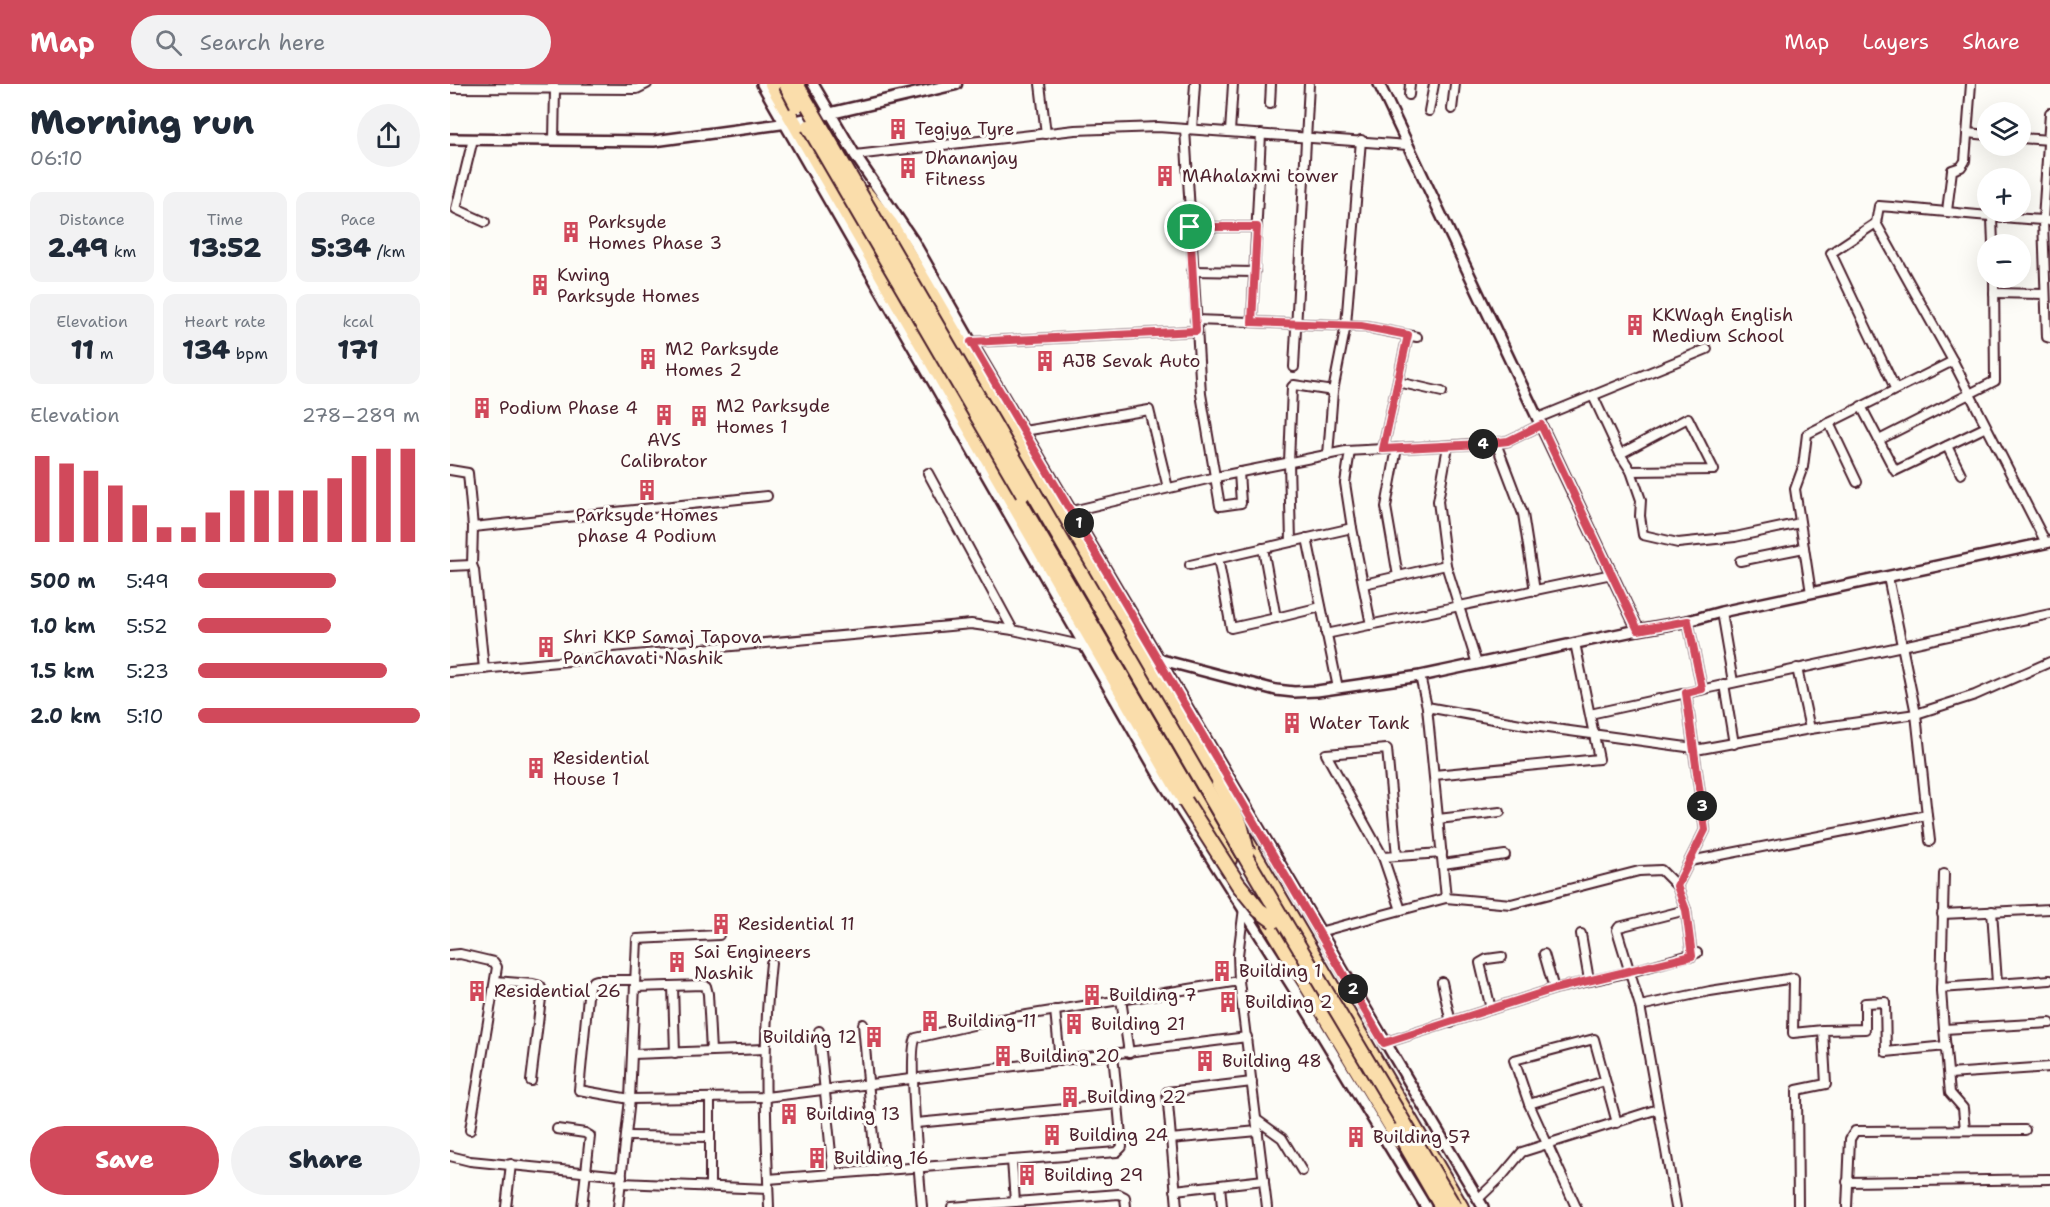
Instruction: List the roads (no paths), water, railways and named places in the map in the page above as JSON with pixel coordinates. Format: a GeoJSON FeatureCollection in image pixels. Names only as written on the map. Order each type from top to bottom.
{"type":"FeatureCollection","features":[{"type":"Feature","properties":{"kind":"highway"},"geometry":{"type":"LineString","coordinates":[[772,84],[1185,801],[1238,884],[1259,910],[1274,921]]}},
{"type":"Feature","properties":{"kind":"highway"},"geometry":{"type":"LineString","coordinates":[[786,84],[848,197],[1442,1207]]}},
{"type":"Feature","properties":{"kind":"highway"},"geometry":{"type":"LineString","coordinates":[[796,84],[1252,868],[1454,1207]]}},
{"type":"Feature","properties":{"kind":"highway"},"geometry":{"type":"LineString","coordinates":[[866,194],[891,225],[1219,784],[1240,824],[1252,868]]}},
{"type":"Feature","properties":{"kind":"main road"},"geometry":{"type":"LineString","coordinates":[[780,84],[793,122],[1195,802],[1349,1056],[1436,1207]]}},
{"type":"Feature","properties":{"kind":"main road"},"geometry":{"type":"LineString","coordinates":[[803,84],[825,114],[866,194],[1462,1207]]}},
{"type":"Feature","properties":{"kind":"main road"},"geometry":{"type":"LineString","coordinates":[[793,122],[956,84]]}},
{"type":"Feature","properties":{"kind":"street"},"geometry":{"type":"LineString","coordinates":[[450,88],[518,86],[555,89],[565,86],[637,89],[647,84]]}},
{"type":"Feature","properties":{"kind":"street"},"geometry":{"type":"LineString","coordinates":[[762,84],[793,122],[1161,779],[1244,907],[1426,1207]]}},
{"type":"Feature","properties":{"kind":"street"},"geometry":{"type":"LineString","coordinates":[[813,84],[825,114],[914,242],[1480,1203],[1522,1152],[1658,1109]]}},
{"type":"Feature","properties":{"kind":"street"},"geometry":{"type":"LineString","coordinates":[[1040,84],[1046,134]]}},
{"type":"Feature","properties":{"kind":"street"},"geometry":{"type":"LineString","coordinates":[[1195,84],[1188,129],[1192,271],[1201,394],[1220,506],[1241,503],[1239,472]]}},
{"type":"Feature","properties":{"kind":"street"},"geometry":{"type":"LineString","coordinates":[[1230,132],[1233,84]]}},
{"type":"Feature","properties":{"kind":"street"},"geometry":{"type":"LineString","coordinates":[[1270,104],[1271,84]]}},
{"type":"Feature","properties":{"kind":"street"},"geometry":{"type":"LineString","coordinates":[[1294,367],[1309,84]]}},
{"type":"Feature","properties":{"kind":"street"},"geometry":{"type":"LineString","coordinates":[[1379,84],[1638,630]]}},
{"type":"Feature","properties":{"kind":"street"},"geometry":{"type":"LineString","coordinates":[[1408,95],[1410,84]]}},
{"type":"Feature","properties":{"kind":"street"},"geometry":{"type":"LineString","coordinates":[[1429,111],[1434,84]]}},
{"type":"Feature","properties":{"kind":"street"},"geometry":{"type":"LineString","coordinates":[[1452,109],[1455,84]]}},
{"type":"Feature","properties":{"kind":"street"},"geometry":{"type":"LineString","coordinates":[[1947,211],[1952,170],[1961,167],[1965,161],[1971,84]]}},
{"type":"Feature","properties":{"kind":"street"},"geometry":{"type":"LineString","coordinates":[[554,140],[555,89]]}},
{"type":"Feature","properties":{"kind":"street"},"geometry":{"type":"LineString","coordinates":[[2050,112],[2044,294],[2047,338],[2050,338]]}},
{"type":"Feature","properties":{"kind":"street"},"geometry":{"type":"LineString","coordinates":[[450,139],[654,141],[793,122]]}},
{"type":"Feature","properties":{"kind":"street"},"geometry":{"type":"LineString","coordinates":[[855,155],[1046,134],[1113,128],[1158,127],[1408,145]]}},
{"type":"Feature","properties":{"kind":"street"},"geometry":{"type":"LineString","coordinates":[[1967,133],[1977,134]]}},
{"type":"Feature","properties":{"kind":"street"},"geometry":{"type":"LineString","coordinates":[[1252,322],[1262,134]]}},
{"type":"Feature","properties":{"kind":"street"},"geometry":{"type":"LineString","coordinates":[[472,139],[456,209],[485,222]]}},
{"type":"Feature","properties":{"kind":"street"},"geometry":{"type":"LineString","coordinates":[[2031,139],[2049,140]]}},
{"type":"Feature","properties":{"kind":"street"},"geometry":{"type":"LineString","coordinates":[[1328,455],[1333,391],[1346,325],[1361,140]]}},
{"type":"Feature","properties":{"kind":"street"},"geometry":{"type":"LineString","coordinates":[[1158,659],[1276,690],[1304,692],[1338,688],[1420,676],[2048,543],[1953,361],[1876,223],[1879,206],[1977,216]]}},
{"type":"Feature","properties":{"kind":"street"},"geometry":{"type":"LineString","coordinates":[[2031,219],[2046,220]]}},
{"type":"Feature","properties":{"kind":"street"},"geometry":{"type":"LineString","coordinates":[[1876,223],[1831,253],[1895,388]]}},
{"type":"Feature","properties":{"kind":"street"},"geometry":{"type":"LineString","coordinates":[[1190,227],[1257,227]]}},
{"type":"Feature","properties":{"kind":"street"},"geometry":{"type":"LineString","coordinates":[[1192,271],[1255,272]]}},
{"type":"Feature","properties":{"kind":"street"},"geometry":{"type":"LineString","coordinates":[[1879,440],[1995,381],[1994,288]]}},
{"type":"Feature","properties":{"kind":"street"},"geometry":{"type":"LineString","coordinates":[[1994,293],[2044,294]]}},
{"type":"Feature","properties":{"kind":"street"},"geometry":{"type":"LineString","coordinates":[[1196,320],[1361,326],[1417,337]]}},
{"type":"Feature","properties":{"kind":"street"},"geometry":{"type":"LineString","coordinates":[[971,342],[1196,331]]}},
{"type":"Feature","properties":{"kind":"street"},"geometry":{"type":"LineString","coordinates":[[1383,449],[1408,335]]}},
{"type":"Feature","properties":{"kind":"street"},"geometry":{"type":"LineString","coordinates":[[1072,511],[1239,472],[1350,451],[1508,441],[1540,422],[1593,396],[1707,349]]}},
{"type":"Feature","properties":{"kind":"street"},"geometry":{"type":"LineString","coordinates":[[1811,593],[1795,489],[1803,467],[1807,434],[1953,361]]}},
{"type":"Feature","properties":{"kind":"street"},"geometry":{"type":"LineString","coordinates":[[1398,382],[1442,392]]}},
{"type":"Feature","properties":{"kind":"street"},"geometry":{"type":"LineString","coordinates":[[1291,542],[1288,462],[1292,387],[1294,385],[1333,391]]}},
{"type":"Feature","properties":{"kind":"street"},"geometry":{"type":"LineString","coordinates":[[1593,396],[1620,454],[1631,471],[1641,500],[1640,516],[1643,535],[1678,543],[1735,537],[1800,523]]}},
{"type":"Feature","properties":{"kind":"street"},"geometry":{"type":"LineString","coordinates":[[1861,406],[1895,471],[1986,427]]}},
{"type":"Feature","properties":{"kind":"street"},"geometry":{"type":"LineString","coordinates":[[1024,431],[1149,410],[1168,488]]}},
{"type":"Feature","properties":{"kind":"street"},"geometry":{"type":"LineString","coordinates":[[1620,454],[1688,418],[1714,470],[1631,471]]}},
{"type":"Feature","properties":{"kind":"street"},"geometry":{"type":"LineString","coordinates":[[1829,423],[1857,482]]}},
{"type":"Feature","properties":{"kind":"street"},"geometry":{"type":"LineString","coordinates":[[1496,443],[1523,514],[1535,591]]}},
{"type":"Feature","properties":{"kind":"street"},"geometry":{"type":"LineString","coordinates":[[1448,446],[1438,501],[1446,565],[1478,664]]}},
{"type":"Feature","properties":{"kind":"street"},"geometry":{"type":"LineString","coordinates":[[1947,446],[1961,474]]}},
{"type":"Feature","properties":{"kind":"street"},"geometry":{"type":"LineString","coordinates":[[1397,448],[1386,507],[1398,576]]}},
{"type":"Feature","properties":{"kind":"street"},"geometry":{"type":"LineString","coordinates":[[1350,451],[1345,483],[1371,625]]}},
{"type":"Feature","properties":{"kind":"street"},"geometry":{"type":"LineString","coordinates":[[450,470],[468,473],[473,526],[472,565],[484,669]]}},
{"type":"Feature","properties":{"kind":"street"},"geometry":{"type":"LineString","coordinates":[[928,473],[1013,630]]}},
{"type":"Feature","properties":{"kind":"street"},"geometry":{"type":"LineString","coordinates":[[473,526],[766,496]]}},
{"type":"Feature","properties":{"kind":"street"},"geometry":{"type":"LineString","coordinates":[[1190,565],[1352,528]]}},
{"type":"Feature","properties":{"kind":"street"},"geometry":{"type":"LineString","coordinates":[[1307,538],[1338,688]]}},
{"type":"Feature","properties":{"kind":"street"},"geometry":{"type":"LineString","coordinates":[[1263,548],[1276,618]]}},
{"type":"Feature","properties":{"kind":"street"},"geometry":{"type":"LineString","coordinates":[[1740,561],[1804,548]]}},
{"type":"Feature","properties":{"kind":"street"},"geometry":{"type":"LineString","coordinates":[[1218,558],[1231,628],[1321,607]]}},
{"type":"Feature","properties":{"kind":"street"},"geometry":{"type":"LineString","coordinates":[[450,566],[472,565]]}},
{"type":"Feature","properties":{"kind":"street"},"geometry":{"type":"LineString","coordinates":[[1364,584],[1446,565]]}},
{"type":"Feature","properties":{"kind":"street"},"geometry":{"type":"LineString","coordinates":[[1326,634],[1612,574]]}},
{"type":"Feature","properties":{"kind":"street"},"geometry":{"type":"LineString","coordinates":[[1888,577],[1916,714],[1930,841]]}},
{"type":"Feature","properties":{"kind":"street"},"geometry":{"type":"LineString","coordinates":[[1721,612],[1733,682]]}},
{"type":"Feature","properties":{"kind":"street"},"geometry":{"type":"LineString","coordinates":[[1590,714],[2050,614]]}},
{"type":"Feature","properties":{"kind":"street"},"geometry":{"type":"LineString","coordinates":[[1688,621],[1702,689]]}},
{"type":"Feature","properties":{"kind":"street"},"geometry":{"type":"LineString","coordinates":[[450,672],[971,624],[1013,630],[1085,646]]}},
{"type":"Feature","properties":{"kind":"street"},"geometry":{"type":"LineString","coordinates":[[1434,775],[1599,759],[1575,643]]}},
{"type":"Feature","properties":{"kind":"street"},"geometry":{"type":"LineString","coordinates":[[1427,707],[1594,735],[1701,748],[1916,714],[1975,695],[2050,662]]}},
{"type":"Feature","properties":{"kind":"street"},"geometry":{"type":"LineString","coordinates":[[1797,668],[1810,729]]}},
{"type":"Feature","properties":{"kind":"street"},"geometry":{"type":"LineString","coordinates":[[1420,676],[1427,707],[1446,898]]}},
{"type":"Feature","properties":{"kind":"street"},"geometry":{"type":"LineString","coordinates":[[1724,684],[1734,744]]}},
{"type":"Feature","properties":{"kind":"street"},"geometry":{"type":"LineString","coordinates":[[1677,886],[1705,830],[1686,693]]}},
{"type":"Feature","properties":{"kind":"street"},"geometry":{"type":"LineString","coordinates":[[1397,856],[1387,749],[1326,754],[1383,857],[1401,910]]}},
{"type":"Feature","properties":{"kind":"street"},"geometry":{"type":"LineString","coordinates":[[1438,819],[1500,812]]}},
{"type":"Feature","properties":{"kind":"street"},"geometry":{"type":"LineString","coordinates":[[1690,861],[1927,815]]}},
{"type":"Feature","properties":{"kind":"street"},"geometry":{"type":"LineString","coordinates":[[1383,857],[1442,853]]}},
{"type":"Feature","properties":{"kind":"street"},"geometry":{"type":"LineString","coordinates":[[1443,864],[1505,855]]}},
{"type":"Feature","properties":{"kind":"street"},"geometry":{"type":"LineString","coordinates":[[1319,932],[1446,898],[1511,904],[1639,871],[1661,870],[1677,886],[1686,910],[1695,955],[1554,989],[1384,1043]]}},
{"type":"Feature","properties":{"kind":"street"},"geometry":{"type":"LineString","coordinates":[[1944,874],[1941,988],[1944,1029],[1950,1094],[1963,1108],[1965,1130]]}},
{"type":"Feature","properties":{"kind":"street"},"geometry":{"type":"LineString","coordinates":[[1244,907],[1238,955],[1239,981],[1268,1207]]}},
{"type":"Feature","properties":{"kind":"street"},"geometry":{"type":"LineString","coordinates":[[1942,914],[2050,909]]}},
{"type":"Feature","properties":{"kind":"street"},"geometry":{"type":"LineString","coordinates":[[1676,1207],[1640,1006],[1618,928],[1686,910]]}},
{"type":"Feature","properties":{"kind":"street"},"geometry":{"type":"LineString","coordinates":[[1992,911],[1997,983]]}},
{"type":"Feature","properties":{"kind":"street"},"geometry":{"type":"LineString","coordinates":[[1581,934],[1589,980]]}},
{"type":"Feature","properties":{"kind":"street"},"geometry":{"type":"LineString","coordinates":[[618,1207],[630,1099],[637,939],[719,935]]}},
{"type":"Feature","properties":{"kind":"street"},"geometry":{"type":"LineString","coordinates":[[450,955],[460,954],[494,962],[497,967],[470,1130]]}},
{"type":"Feature","properties":{"kind":"street"},"geometry":{"type":"LineString","coordinates":[[1544,954],[1554,989]]}},
{"type":"Feature","properties":{"kind":"street"},"geometry":{"type":"LineString","coordinates":[[1491,1009],[1480,963],[1487,959],[1502,957]]}},
{"type":"Feature","properties":{"kind":"street"},"geometry":{"type":"LineString","coordinates":[[769,1207],[765,1049],[771,963]]}},
{"type":"Feature","properties":{"kind":"street"},"geometry":{"type":"LineString","coordinates":[[1640,1006],[1710,991],[1794,978],[1793,1033],[1865,1029],[1865,1003],[1886,1002],[1886,1052],[1946,1046]]}},
{"type":"Feature","properties":{"kind":"street"},"geometry":{"type":"LineString","coordinates":[[711,1051],[706,986],[596,980],[591,983],[578,1088],[581,1091],[630,1099],[766,1098],[1247,1037]]}},
{"type":"Feature","properties":{"kind":"street"},"geometry":{"type":"LineString","coordinates":[[1941,988],[2050,980]]}},
{"type":"Feature","properties":{"kind":"street"},"geometry":{"type":"LineString","coordinates":[[495,981],[533,984],[540,986],[542,990],[531,1081]]}},
{"type":"Feature","properties":{"kind":"street"},"geometry":{"type":"LineString","coordinates":[[922,1207],[913,1079],[912,1047],[916,1038],[995,1020],[1239,981]]}},
{"type":"Feature","properties":{"kind":"street"},"geometry":{"type":"LineString","coordinates":[[1442,982],[1451,1023]]}},
{"type":"Feature","properties":{"kind":"street"},"geometry":{"type":"LineString","coordinates":[[673,986],[675,1053]]}},
{"type":"Feature","properties":{"kind":"street"},"geometry":{"type":"LineString","coordinates":[[1121,999],[1129,1053]]}},
{"type":"Feature","properties":{"kind":"street"},"geometry":{"type":"LineString","coordinates":[[1055,1010],[1060,1061]]}},
{"type":"Feature","properties":{"kind":"street"},"geometry":{"type":"LineString","coordinates":[[1944,1029],[2050,1023]]}},
{"type":"Feature","properties":{"kind":"street"},"geometry":{"type":"LineString","coordinates":[[863,1024],[876,1171]]}},
{"type":"Feature","properties":{"kind":"street"},"geometry":{"type":"LineString","coordinates":[[1798,1207],[1797,1090],[1826,1084],[1823,1030]]}},
{"type":"Feature","properties":{"kind":"street"},"geometry":{"type":"LineString","coordinates":[[819,1031],[833,1174]]}},
{"type":"Feature","properties":{"kind":"street"},"geometry":{"type":"LineString","coordinates":[[1576,1207],[1530,1104],[1514,1060],[1594,1039],[1617,1123]]}},
{"type":"Feature","properties":{"kind":"street"},"geometry":{"type":"LineString","coordinates":[[633,1054],[765,1049]]}},
{"type":"Feature","properties":{"kind":"street"},"geometry":{"type":"LineString","coordinates":[[768,1179],[1121,1150],[1113,1055]]}},
{"type":"Feature","properties":{"kind":"street"},"geometry":{"type":"LineString","coordinates":[[1949,1074],[2050,1067]]}},
{"type":"Feature","properties":{"kind":"street"},"geometry":{"type":"LineString","coordinates":[[1530,1104],[1605,1081]]}},
{"type":"Feature","properties":{"kind":"street"},"geometry":{"type":"LineString","coordinates":[[1177,1207],[1166,1095],[1168,1092],[1252,1082]]}},
{"type":"Feature","properties":{"kind":"street"},"geometry":{"type":"LineString","coordinates":[[710,1098],[710,1186]]}},
{"type":"Feature","properties":{"kind":"street"},"geometry":{"type":"LineString","coordinates":[[916,1123],[1118,1104]]}},
{"type":"Feature","properties":{"kind":"street"},"geometry":{"type":"LineString","coordinates":[[1257,1120],[1279,1135],[1302,1170]]}},
{"type":"Feature","properties":{"kind":"street"},"geometry":{"type":"LineString","coordinates":[[557,1130],[590,1136],[582,1207]]}},
{"type":"Feature","properties":{"kind":"street"},"geometry":{"type":"LineString","coordinates":[[1847,1207],[1850,1139],[1856,1131],[2025,1130]]}},
{"type":"Feature","properties":{"kind":"street"},"geometry":{"type":"LineString","coordinates":[[1170,1139],[1258,1131]]}},
{"type":"Feature","properties":{"kind":"street"},"geometry":{"type":"LineString","coordinates":[[627,1136],[710,1137]]}},
{"type":"Feature","properties":{"kind":"street"},"geometry":{"type":"LineString","coordinates":[[450,1156],[470,1161],[586,1172],[621,1179],[768,1189]]}},
{"type":"Feature","properties":{"kind":"street"},"geometry":{"type":"LineString","coordinates":[[1012,1160],[1015,1202]]}},
{"type":"Feature","properties":{"kind":"street"},"geometry":{"type":"LineString","coordinates":[[506,1207],[511,1164]]}},
{"type":"Feature","properties":{"kind":"street"},"geometry":{"type":"LineString","coordinates":[[1847,1182],[2050,1179]]}},
{"type":"Feature","properties":{"kind":"street"},"geometry":{"type":"LineString","coordinates":[[1175,1190],[1264,1180]]}},
{"type":"Feature","properties":{"kind":"street"},"geometry":{"type":"LineString","coordinates":[[1220,1185],[1222,1207]]}},
{"type":"Feature","properties":{"kind":"street"},"geometry":{"type":"LineString","coordinates":[[955,1207],[1015,1202],[1059,1203],[1119,1194],[1125,1197],[1126,1207]]}},
{"type":"Feature","properties":{"kind":"place","name":"Tegiya Tyre"},"geometry":{"type":"Point","coordinates":[898,129]}},
{"type":"Feature","properties":{"kind":"place","name":"Dhananjay Fitness"},"geometry":{"type":"Point","coordinates":[908,168]}},
{"type":"Feature","properties":{"kind":"place","name":"MAhalaxmi tower"},"geometry":{"type":"Point","coordinates":[1165,176]}},
{"type":"Feature","properties":{"kind":"place","name":"Parksyde Homes Phase 3"},"geometry":{"type":"Point","coordinates":[571,232]}},
{"type":"Feature","properties":{"kind":"place","name":"Kwing Parksyde Homes"},"geometry":{"type":"Point","coordinates":[540,285]}},
{"type":"Feature","properties":{"kind":"place","name":"KKWagh English Medium School"},"geometry":{"type":"Point","coordinates":[1635,325]}},
{"type":"Feature","properties":{"kind":"place","name":"M2 Parksyde Homes 2"},"geometry":{"type":"Point","coordinates":[648,359]}},
{"type":"Feature","properties":{"kind":"place","name":"AJB Sevak Auto"},"geometry":{"type":"Point","coordinates":[1045,361]}},
{"type":"Feature","properties":{"kind":"place","name":"Podium Phase 4"},"geometry":{"type":"Point","coordinates":[482,408]}},
{"type":"Feature","properties":{"kind":"place","name":"AVS Calibrator"},"geometry":{"type":"Point","coordinates":[664,415]}},
{"type":"Feature","properties":{"kind":"place","name":"M2 Parksyde Homes 1"},"geometry":{"type":"Point","coordinates":[699,416]}},
{"type":"Feature","properties":{"kind":"place","name":"Parksyde Homes phase 4 Podium"},"geometry":{"type":"Point","coordinates":[647,490]}},
{"type":"Feature","properties":{"kind":"place","name":"Shri KKP Samaj Tapova Panchavati Nashik"},"geometry":{"type":"Point","coordinates":[546,647]}},
{"type":"Feature","properties":{"kind":"place","name":"Water Tank"},"geometry":{"type":"Point","coordinates":[1292,723]}},
{"type":"Feature","properties":{"kind":"place","name":"Residential House 1"},"geometry":{"type":"Point","coordinates":[536,768]}},
{"type":"Feature","properties":{"kind":"place","name":"Residential 11"},"geometry":{"type":"Point","coordinates":[721,924]}},
{"type":"Feature","properties":{"kind":"place","name":"Sai Engineers Nashik"},"geometry":{"type":"Point","coordinates":[677,962]}},
{"type":"Feature","properties":{"kind":"place","name":"Building 1"},"geometry":{"type":"Point","coordinates":[1222,971]}},
{"type":"Feature","properties":{"kind":"place","name":"Residential 26"},"geometry":{"type":"Point","coordinates":[477,991]}},
{"type":"Feature","properties":{"kind":"place","name":"Building 7"},"geometry":{"type":"Point","coordinates":[1092,995]}},
{"type":"Feature","properties":{"kind":"place","name":"Building 2"},"geometry":{"type":"Point","coordinates":[1228,1002]}},
{"type":"Feature","properties":{"kind":"place","name":"Building 11"},"geometry":{"type":"Point","coordinates":[930,1021]}},
{"type":"Feature","properties":{"kind":"place","name":"Building 21"},"geometry":{"type":"Point","coordinates":[1074,1024]}},
{"type":"Feature","properties":{"kind":"place","name":"Building 12"},"geometry":{"type":"Point","coordinates":[874,1037]}},
{"type":"Feature","properties":{"kind":"place","name":"Building 20"},"geometry":{"type":"Point","coordinates":[1003,1056]}},
{"type":"Feature","properties":{"kind":"place","name":"Building 48"},"geometry":{"type":"Point","coordinates":[1205,1061]}},
{"type":"Feature","properties":{"kind":"place","name":"Building 22"},"geometry":{"type":"Point","coordinates":[1070,1097]}},
{"type":"Feature","properties":{"kind":"place","name":"Building 13"},"geometry":{"type":"Point","coordinates":[789,1114]}},
{"type":"Feature","properties":{"kind":"place","name":"Building 24"},"geometry":{"type":"Point","coordinates":[1052,1135]}},
{"type":"Feature","properties":{"kind":"place","name":"Building 57"},"geometry":{"type":"Point","coordinates":[1356,1137]}},
{"type":"Feature","properties":{"kind":"place","name":"Building 16"},"geometry":{"type":"Point","coordinates":[817,1158]}},
{"type":"Feature","properties":{"kind":"place","name":"Building 29"},"geometry":{"type":"Point","coordinates":[1027,1175]}}]}
